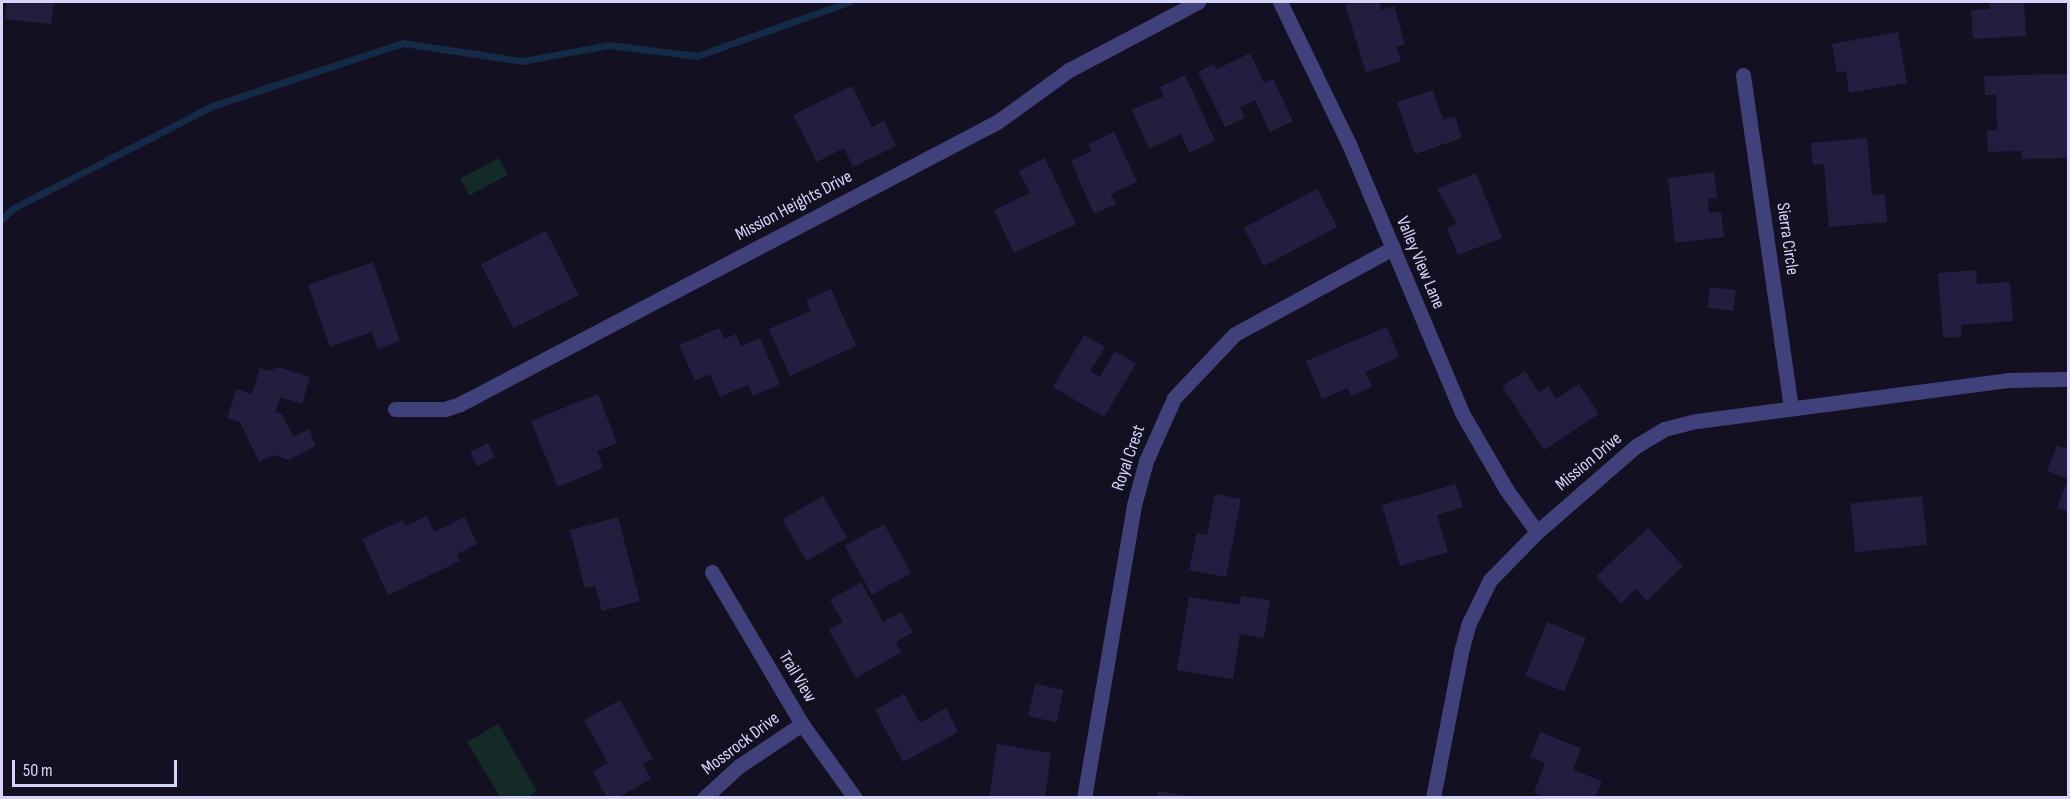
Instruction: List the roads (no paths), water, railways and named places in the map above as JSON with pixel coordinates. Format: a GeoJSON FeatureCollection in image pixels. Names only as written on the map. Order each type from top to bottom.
{"type":"FeatureCollection","features":[{"type":"Feature","properties":{"kind":"street","name":"Mission Heights Drive"},"geometry":{"type":"LineString","coordinates":[[395,409],[446,409],[460,404],[997,122],[1069,70],[1198,2]]}},
{"type":"Feature","properties":{"kind":"street","name":"Valley View Lane"},"geometry":{"type":"LineString","coordinates":[[1281,2],[1393,248],[1462,413],[1506,489],[1537,532]]}},
{"type":"Feature","properties":{"kind":"street","name":"Sierra Circle"},"geometry":{"type":"LineString","coordinates":[[1743,75],[1791,409]]}},
{"type":"Feature","properties":{"kind":"street","name":"Royal Crest"},"geometry":{"type":"LineString","coordinates":[[1084,798],[1134,505],[1146,461],[1174,398],[1235,334],[1393,248]]}},
{"type":"Feature","properties":{"kind":"street","name":"Mission Drive"},"geometry":{"type":"LineString","coordinates":[[1433,798],[1469,623],[1490,580],[1537,532],[1613,463],[1664,429],[1696,421],[2009,380],[2068,379]]}},
{"type":"Feature","properties":{"kind":"street","name":"Trail View"},"geometry":{"type":"LineString","coordinates":[[712,572],[802,724],[855,798]]}},
{"type":"Feature","properties":{"kind":"street","name":"Mossrock Drive"},"geometry":{"type":"LineString","coordinates":[[704,798],[739,766],[802,724]]}},
{"type":"Feature","properties":{"kind":"waterway"},"geometry":{"type":"LineString","coordinates":[[2,219],[12,209],[212,106],[403,43],[522,61],[609,45],[697,56],[849,2]]}}]}
